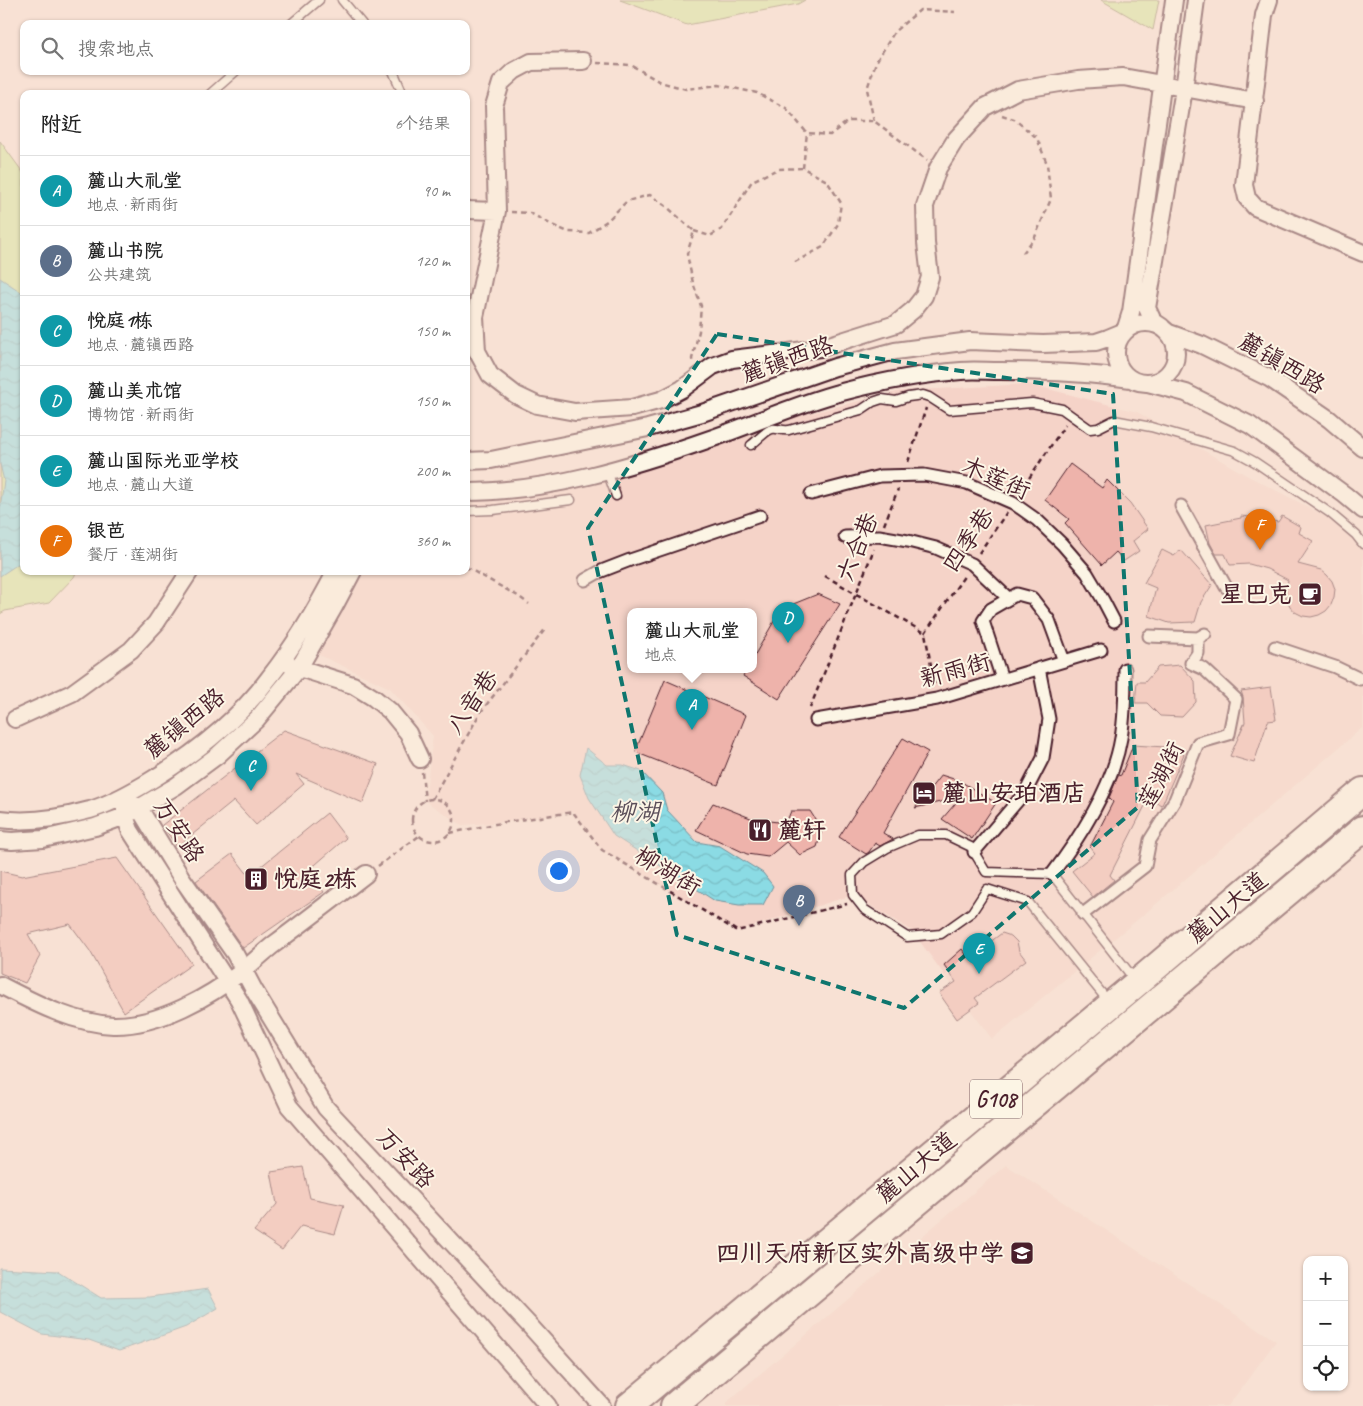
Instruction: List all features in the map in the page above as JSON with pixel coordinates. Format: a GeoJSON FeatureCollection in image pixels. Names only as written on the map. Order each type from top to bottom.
{"type":"FeatureCollection","features":[{"type":"Feature","properties":{"kind":"highway","name":"麓山大道"},"geometry":{"type":"LineString","coordinates":[[629,1406],[1363,792]]}},
{"type":"Feature","properties":{"kind":"highway","name":"麓山大道"},"geometry":{"type":"LineString","coordinates":[[674,1406],[1363,829]]}},
{"type":"Feature","properties":{"kind":"street"},"geometry":{"type":"LineString","coordinates":[[1174,0],[1131,312],[1116,348],[1116,358],[1119,367],[1131,379],[1186,393],[1250,425],[1363,510]]}},
{"type":"Feature","properties":{"kind":"street"},"geometry":{"type":"LineString","coordinates":[[1148,383],[1164,378],[1174,365],[1176,357],[1174,340],[1166,330],[1153,321],[1147,308],[1184,89],[1196,0]]}},
{"type":"Feature","properties":{"kind":"street"},"geometry":{"type":"LineString","coordinates":[[1269,0],[1264,15],[1244,184],[1247,198],[1255,207],[1363,253]]}},
{"type":"Feature","properties":{"kind":"street"},"geometry":{"type":"LineString","coordinates":[[583,61],[531,62],[514,71],[501,83],[494,106],[497,211],[475,317],[477,351],[490,375],[516,395],[536,405],[575,412],[632,408],[661,400],[682,389],[713,366],[732,359],[820,348],[896,324],[913,310],[924,296],[930,277],[926,243],[925,206],[938,168],[956,139],[985,107],[1018,90],[1078,80],[1123,77],[1255,101]]}},
{"type":"Feature","properties":{"kind":"street"},"geometry":{"type":"LineString","coordinates":[[470,210],[497,211]]}},
{"type":"Feature","properties":{"kind":"street"},"geometry":{"type":"LineString","coordinates":[[1125,330],[1142,322],[1152,323],[1166,330]]}},
{"type":"Feature","properties":{"kind":"street","name":"麓镇西路"},"geometry":{"type":"LineString","coordinates":[[470,461],[491,460],[648,428],[702,413],[835,367],[895,351],[970,342],[1043,344],[1096,342],[1125,330]]}},
{"type":"Feature","properties":{"kind":"street","name":"麓镇西路"},"geometry":{"type":"LineString","coordinates":[[1166,330],[1202,345],[1268,378],[1329,419],[1363,448]]}},
{"type":"Feature","properties":{"kind":"street"},"geometry":{"type":"LineString","coordinates":[[470,492],[516,488],[607,472],[710,439],[780,412],[841,392],[899,379],[962,371],[1023,371],[1131,379]]}},
{"type":"Feature","properties":{"kind":"street","name":"木莲街"},"geometry":{"type":"LineString","coordinates":[[811,494],[880,476],[924,475],[967,483],[1013,503],[1037,520],[1062,544],[1087,573],[1104,600],[1114,621]]}},
{"type":"Feature","properties":{"kind":"street"},"geometry":{"type":"LineString","coordinates":[[1181,506],[1226,587]]}},
{"type":"Feature","properties":{"kind":"street"},"geometry":{"type":"LineString","coordinates":[[585,580],[599,572],[630,560],[760,516]]}},
{"type":"Feature","properties":{"kind":"street"},"geometry":{"type":"LineString","coordinates":[[845,537],[879,536],[936,548],[972,564],[1008,598]]}},
{"type":"Feature","properties":{"kind":"street"},"geometry":{"type":"LineString","coordinates":[[15,719],[72,693],[131,650],[156,623],[187,575]]}},
{"type":"Feature","properties":{"kind":"street","name":"麓镇西路"},"geometry":{"type":"LineString","coordinates":[[0,819],[17,821],[51,818],[92,809],[125,796],[159,776],[210,739],[244,707],[269,679],[315,609],[334,575]]}},
{"type":"Feature","properties":{"kind":"street"},"geometry":{"type":"LineString","coordinates":[[0,840],[43,839],[95,827],[132,812],[176,786],[218,755],[257,719],[299,668],[351,575]]}},
{"type":"Feature","properties":{"kind":"street"},"geometry":{"type":"LineString","coordinates":[[1002,680],[983,622],[991,609],[1017,594],[1032,598],[1049,620],[1064,661]]}},
{"type":"Feature","properties":{"kind":"street","name":"莲湖街"},"geometry":{"type":"LineString","coordinates":[[1083,914],[1145,866],[1150,840],[1174,800],[1198,743],[1229,734],[1236,699],[1204,669],[1191,663],[1198,653],[1202,636],[1149,636]]}},
{"type":"Feature","properties":{"kind":"street"},"geometry":{"type":"LineString","coordinates":[[1276,647],[1335,667],[1360,679]]}},
{"type":"Feature","properties":{"kind":"street","name":"新雨街"},"geometry":{"type":"LineString","coordinates":[[816,720],[937,699],[1101,650]]}},
{"type":"Feature","properties":{"kind":"street"},"geometry":{"type":"LineString","coordinates":[[281,662],[353,685],[374,698],[390,711],[408,733],[420,759]]}},
{"type":"Feature","properties":{"kind":"street"},"geometry":{"type":"LineString","coordinates":[[974,852],[1026,791],[1043,758],[1049,718],[1039,668]]}},
{"type":"Feature","properties":{"kind":"street"},"geometry":{"type":"LineString","coordinates":[[1052,874],[1075,843],[1112,773],[1121,739],[1125,669]]}},
{"type":"Feature","properties":{"kind":"street","name":"万安路"},"geometry":{"type":"LineString","coordinates":[[125,796],[132,812],[235,954],[254,990],[326,1108],[530,1326],[602,1406]]}},
{"type":"Feature","properties":{"kind":"street","name":"万安路"},"geometry":{"type":"LineString","coordinates":[[132,812],[130,830],[239,1000],[289,1106],[548,1406]]}},
{"type":"Feature","properties":{"kind":"street"},"geometry":{"type":"LineString","coordinates":[[0,985],[59,1013],[91,1022],[114,1025],[153,1019],[198,1000],[227,982],[366,874]]}},
{"type":"Feature","properties":{"kind":"lane"},"geometry":{"type":"LineString","coordinates":[[296,20],[319,0]]}},
{"type":"Feature","properties":{"kind":"lane"},"geometry":{"type":"LineString","coordinates":[[342,0],[359,20]]}},
{"type":"Feature","properties":{"kind":"lane"},"geometry":{"type":"LineString","coordinates":[[215,90],[231,75]]}},
{"type":"Feature","properties":{"kind":"lane"},"geometry":{"type":"LineString","coordinates":[[395,75],[401,90]]}},
{"type":"Feature","properties":{"kind":"lane"},"geometry":{"type":"LineString","coordinates":[[751,445],[769,429],[789,430],[861,410],[873,402],[882,399],[896,401],[908,396],[923,395],[949,410],[1032,403],[1062,409],[1090,429],[1098,428],[1114,420],[1151,427],[1235,452],[1254,462],[1330,513],[1363,544]]}},
{"type":"Feature","properties":{"kind":"lane"},"geometry":{"type":"LineString","coordinates":[[607,472],[616,496]]}},
{"type":"Feature","properties":{"kind":"lane"},"geometry":{"type":"LineString","coordinates":[[470,511],[492,510],[571,500]]}},
{"type":"Feature","properties":{"kind":"lane"},"geometry":{"type":"LineString","coordinates":[[1111,1004],[1028,902],[987,889],[972,912],[941,934],[907,937],[864,909],[853,895],[852,876],[864,862],[887,848],[918,835],[946,835],[971,847],[986,872],[1052,874],[1137,983]]}},
{"type":"Feature","properties":{"kind":"path"},"geometry":{"type":"LineString","coordinates":[[874,121],[867,89],[876,62],[895,32],[920,10],[955,12]]}},
{"type":"Feature","properties":{"kind":"path"},"geometry":{"type":"LineString","coordinates":[[583,61],[631,65],[660,82],[686,89],[719,85],[757,93],[786,108],[807,133],[830,136],[848,121],[874,121],[938,168]]}},
{"type":"Feature","properties":{"kind":"path"},"geometry":{"type":"LineString","coordinates":[[985,107],[1014,119],[1037,138],[1047,164],[1052,200],[1035,237],[1023,253]]}},
{"type":"Feature","properties":{"kind":"path"},"geometry":{"type":"LineString","coordinates":[[803,168],[807,133]]}},
{"type":"Feature","properties":{"kind":"path"},"geometry":{"type":"LineString","coordinates":[[497,211],[530,213],[568,232],[589,233],[607,221],[627,201],[650,195],[666,206],[694,232],[710,236],[722,229],[752,181],[778,169],[803,168],[827,181],[841,203],[838,224],[824,247],[795,262]]}},
{"type":"Feature","properties":{"kind":"path"},"geometry":{"type":"LineString","coordinates":[[694,232],[687,254],[693,283],[701,306],[699,331],[692,360],[699,376]]}},
{"type":"Feature","properties":{"kind":"path","name":"六合巷"},"geometry":{"type":"LineString","coordinates":[[810,708],[904,476],[929,397]]}},
{"type":"Feature","properties":{"kind":"path","name":"四季巷"},"geometry":{"type":"LineString","coordinates":[[925,633],[1072,415]]}},
{"type":"Feature","properties":{"kind":"path"},"geometry":{"type":"LineString","coordinates":[[470,569],[529,604]]}},
{"type":"Feature","properties":{"kind":"path"},"geometry":{"type":"LineString","coordinates":[[825,576],[925,633],[937,699]]}},
{"type":"Feature","properties":{"kind":"path","name":"八音巷"},"geometry":{"type":"LineString","coordinates":[[432,799],[480,713],[546,628]]}},
{"type":"Feature","properties":{"kind":"path"},"geometry":{"type":"LineString","coordinates":[[420,759],[425,801]]}},
{"type":"Feature","properties":{"kind":"path"},"geometry":{"type":"LineString","coordinates":[[432,799],[439,800],[450,807],[455,820],[454,827],[445,838],[431,842],[424,840],[414,830],[413,816],[419,805],[432,799]]}},
{"type":"Feature","properties":{"kind":"path","name":"柳湖街"},"geometry":{"type":"LineString","coordinates":[[450,833],[573,812],[602,850],[736,931],[854,902]]}},
{"type":"Feature","properties":{"kind":"path"},"geometry":{"type":"LineString","coordinates":[[366,874],[419,836]]}},
{"type":"Feature","properties":{"kind":"highlighted area"},"geometry":{"type":"Polygon","coordinates":[[[717,334],[1113,394],[1138,807],[904,1008],[677,935],[588,528],[717,334]]]}},
{"type":"Feature","properties":{"kind":"shaded area"},"geometry":{"type":"Polygon","coordinates":[[[1029,384],[1137,412],[1246,475],[1345,526],[1363,547],[1363,727],[1148,911],[992,1039],[912,931],[853,895],[737,931],[602,850],[573,812],[506,822],[462,825],[425,801],[433,736],[390,688],[315,653],[356,575],[470,575],[470,496],[637,470],[803,415],[901,391],[1029,384]]]}},
{"type":"Feature","properties":{"kind":"shaded area","name":"四川天府新区实外高级中学"},"geometry":{"type":"Polygon","coordinates":[[[1006,1165],[1276,1341],[1228,1406],[726,1406],[726,1403],[1006,1165]]]}},
{"type":"Feature","properties":{"kind":"green space"},"geometry":{"type":"Polygon","coordinates":[[[620,0],[805,0],[798,4],[687,25],[620,0]]]}},
{"type":"Feature","properties":{"kind":"green space"},"geometry":{"type":"Polygon","coordinates":[[[1101,0],[1159,0],[1153,30],[1101,0]]]}},
{"type":"Feature","properties":{"kind":"green space"},"geometry":{"type":"Polygon","coordinates":[[[0,141],[20,168],[20,575],[75,575],[49,603],[5,611],[0,614],[0,141]]]}},
{"type":"Feature","properties":{"kind":"water"},"geometry":{"type":"Polygon","coordinates":[[[0,278],[20,291],[20,563],[0,576],[0,508],[4,481],[0,464],[0,278]]]}},
{"type":"Feature","properties":{"kind":"water","name":"柳湖"},"geometry":{"type":"Polygon","coordinates":[[[586,748],[607,765],[623,765],[641,771],[662,793],[667,810],[697,842],[720,846],[763,873],[773,886],[763,905],[739,905],[715,901],[614,836],[589,798],[580,775],[586,748]]]}},
{"type":"Feature","properties":{"kind":"water"},"geometry":{"type":"Polygon","coordinates":[[[0,1268],[58,1271],[101,1298],[150,1297],[208,1289],[218,1308],[186,1327],[119,1351],[89,1340],[42,1334],[0,1312],[0,1268]]]}},
{"type":"Feature","properties":{"kind":"building"},"geometry":{"type":"Polygon","coordinates":[[[1070,464],[1102,488],[1107,480],[1130,503],[1148,529],[1133,541],[1139,551],[1124,561],[1116,552],[1102,565],[1065,523],[1069,519],[1045,500],[1070,464]]]}},
{"type":"Feature","properties":{"kind":"building"},"geometry":{"type":"Polygon","coordinates":[[[1241,516],[1278,522],[1282,516],[1301,527],[1299,533],[1313,541],[1298,564],[1321,570],[1332,581],[1335,589],[1331,605],[1326,611],[1311,617],[1295,612],[1286,598],[1288,580],[1267,569],[1249,564],[1230,565],[1225,554],[1216,554],[1210,543],[1206,525],[1241,518],[1241,516]]]}},
{"type":"Feature","properties":{"kind":"building"},"geometry":{"type":"Polygon","coordinates":[[[1162,550],[1174,556],[1181,550],[1212,585],[1201,602],[1195,622],[1169,623],[1149,616],[1156,588],[1144,583],[1162,550]]]}},
{"type":"Feature","properties":{"kind":"building"},"geometry":{"type":"Polygon","coordinates":[[[818,594],[840,604],[779,699],[743,676],[745,673],[757,673],[757,651],[781,609],[818,594]]]}},
{"type":"Feature","properties":{"kind":"building"},"geometry":{"type":"Polygon","coordinates":[[[1180,665],[1195,681],[1196,702],[1182,717],[1160,716],[1147,703],[1135,703],[1137,682],[1145,682],[1158,667],[1180,665]]]}},
{"type":"Feature","properties":{"kind":"building"},"geometry":{"type":"Polygon","coordinates":[[[665,680],[746,715],[718,785],[635,752],[665,680]]]}},
{"type":"Feature","properties":{"kind":"building"},"geometry":{"type":"Polygon","coordinates":[[[1271,687],[1276,720],[1268,721],[1254,763],[1230,756],[1245,722],[1241,691],[1271,687]]]}},
{"type":"Feature","properties":{"kind":"building"},"geometry":{"type":"Polygon","coordinates":[[[284,730],[378,764],[363,803],[296,774],[304,784],[256,825],[234,801],[177,847],[162,825],[284,730]]]}},
{"type":"Feature","properties":{"kind":"building"},"geometry":{"type":"Polygon","coordinates":[[[903,738],[928,752],[883,833],[893,839],[880,846],[875,843],[866,854],[839,837],[903,738]]]}},
{"type":"Feature","properties":{"kind":"building"},"geometry":{"type":"Polygon","coordinates":[[[1133,745],[1165,747],[1184,754],[1162,805],[1148,800],[1110,875],[1114,880],[1093,897],[1072,871],[1095,853],[1090,847],[1113,802],[1109,798],[1133,745]]]}},
{"type":"Feature","properties":{"kind":"building"},"geometry":{"type":"Polygon","coordinates":[[[941,775],[960,781],[996,803],[972,839],[942,819],[961,797],[915,808],[941,775]]]}},
{"type":"Feature","properties":{"kind":"building","name":"麓轩"},"geometry":{"type":"Polygon","coordinates":[[[713,803],[753,819],[786,823],[791,811],[810,811],[822,830],[817,847],[800,855],[786,842],[768,857],[747,854],[696,830],[713,803]]]}},
{"type":"Feature","properties":{"kind":"building","name":"悦庭2栋"},"geometry":{"type":"Polygon","coordinates":[[[327,813],[346,838],[308,871],[324,892],[243,948],[196,881],[232,854],[249,876],[327,813]]]}},
{"type":"Feature","properties":{"kind":"building"},"geometry":{"type":"Polygon","coordinates":[[[117,858],[192,964],[124,1012],[90,951],[70,924],[28,934],[40,956],[25,983],[0,973],[0,871],[22,876],[117,858]]]}},
{"type":"Feature","properties":{"kind":"building"},"geometry":{"type":"Polygon","coordinates":[[[1002,933],[1011,936],[1017,942],[1019,951],[1026,960],[975,998],[979,1003],[957,1019],[939,993],[956,982],[944,965],[962,949],[969,958],[1002,933]]]}},
{"type":"Feature","properties":{"kind":"building"},"geometry":{"type":"Polygon","coordinates":[[[303,1167],[310,1198],[344,1205],[335,1234],[301,1226],[282,1250],[254,1231],[277,1204],[271,1172],[303,1167]]]}},
{"type":"Feature","properties":{"kind":"place","name":"银芭"},"geometry":{"type":"Point","coordinates":[1260,550]}},
{"type":"Feature","properties":{"kind":"place","name":"星巴克"},"geometry":{"type":"Point","coordinates":[1310,594]}},
{"type":"Feature","properties":{"kind":"place","name":"麓山美术馆"},"geometry":{"type":"Point","coordinates":[788,643]}},
{"type":"Feature","properties":{"kind":"place","name":"麓山大礼堂"},"geometry":{"type":"Point","coordinates":[692,730]}},
{"type":"Feature","properties":{"kind":"place","name":"悦庭1栋"},"geometry":{"type":"Point","coordinates":[251,791]}},
{"type":"Feature","properties":{"kind":"place","name":"麓山安珀酒店"},"geometry":{"type":"Point","coordinates":[924,793]}},
{"type":"Feature","properties":{"kind":"place","name":"麓轩"},"geometry":{"type":"Point","coordinates":[760,830]}},
{"type":"Feature","properties":{"kind":"place","name":"悦庭2栋"},"geometry":{"type":"Point","coordinates":[256,879]}},
{"type":"Feature","properties":{"kind":"place","name":"麓山书院"},"geometry":{"type":"Point","coordinates":[799,926]}},
{"type":"Feature","properties":{"kind":"place","name":"麓山国际光亚学校"},"geometry":{"type":"Point","coordinates":[979,974]}},
{"type":"Feature","properties":{"kind":"place","name":"四川天府新区实外高级中学"},"geometry":{"type":"Point","coordinates":[1022,1253]}}]}
